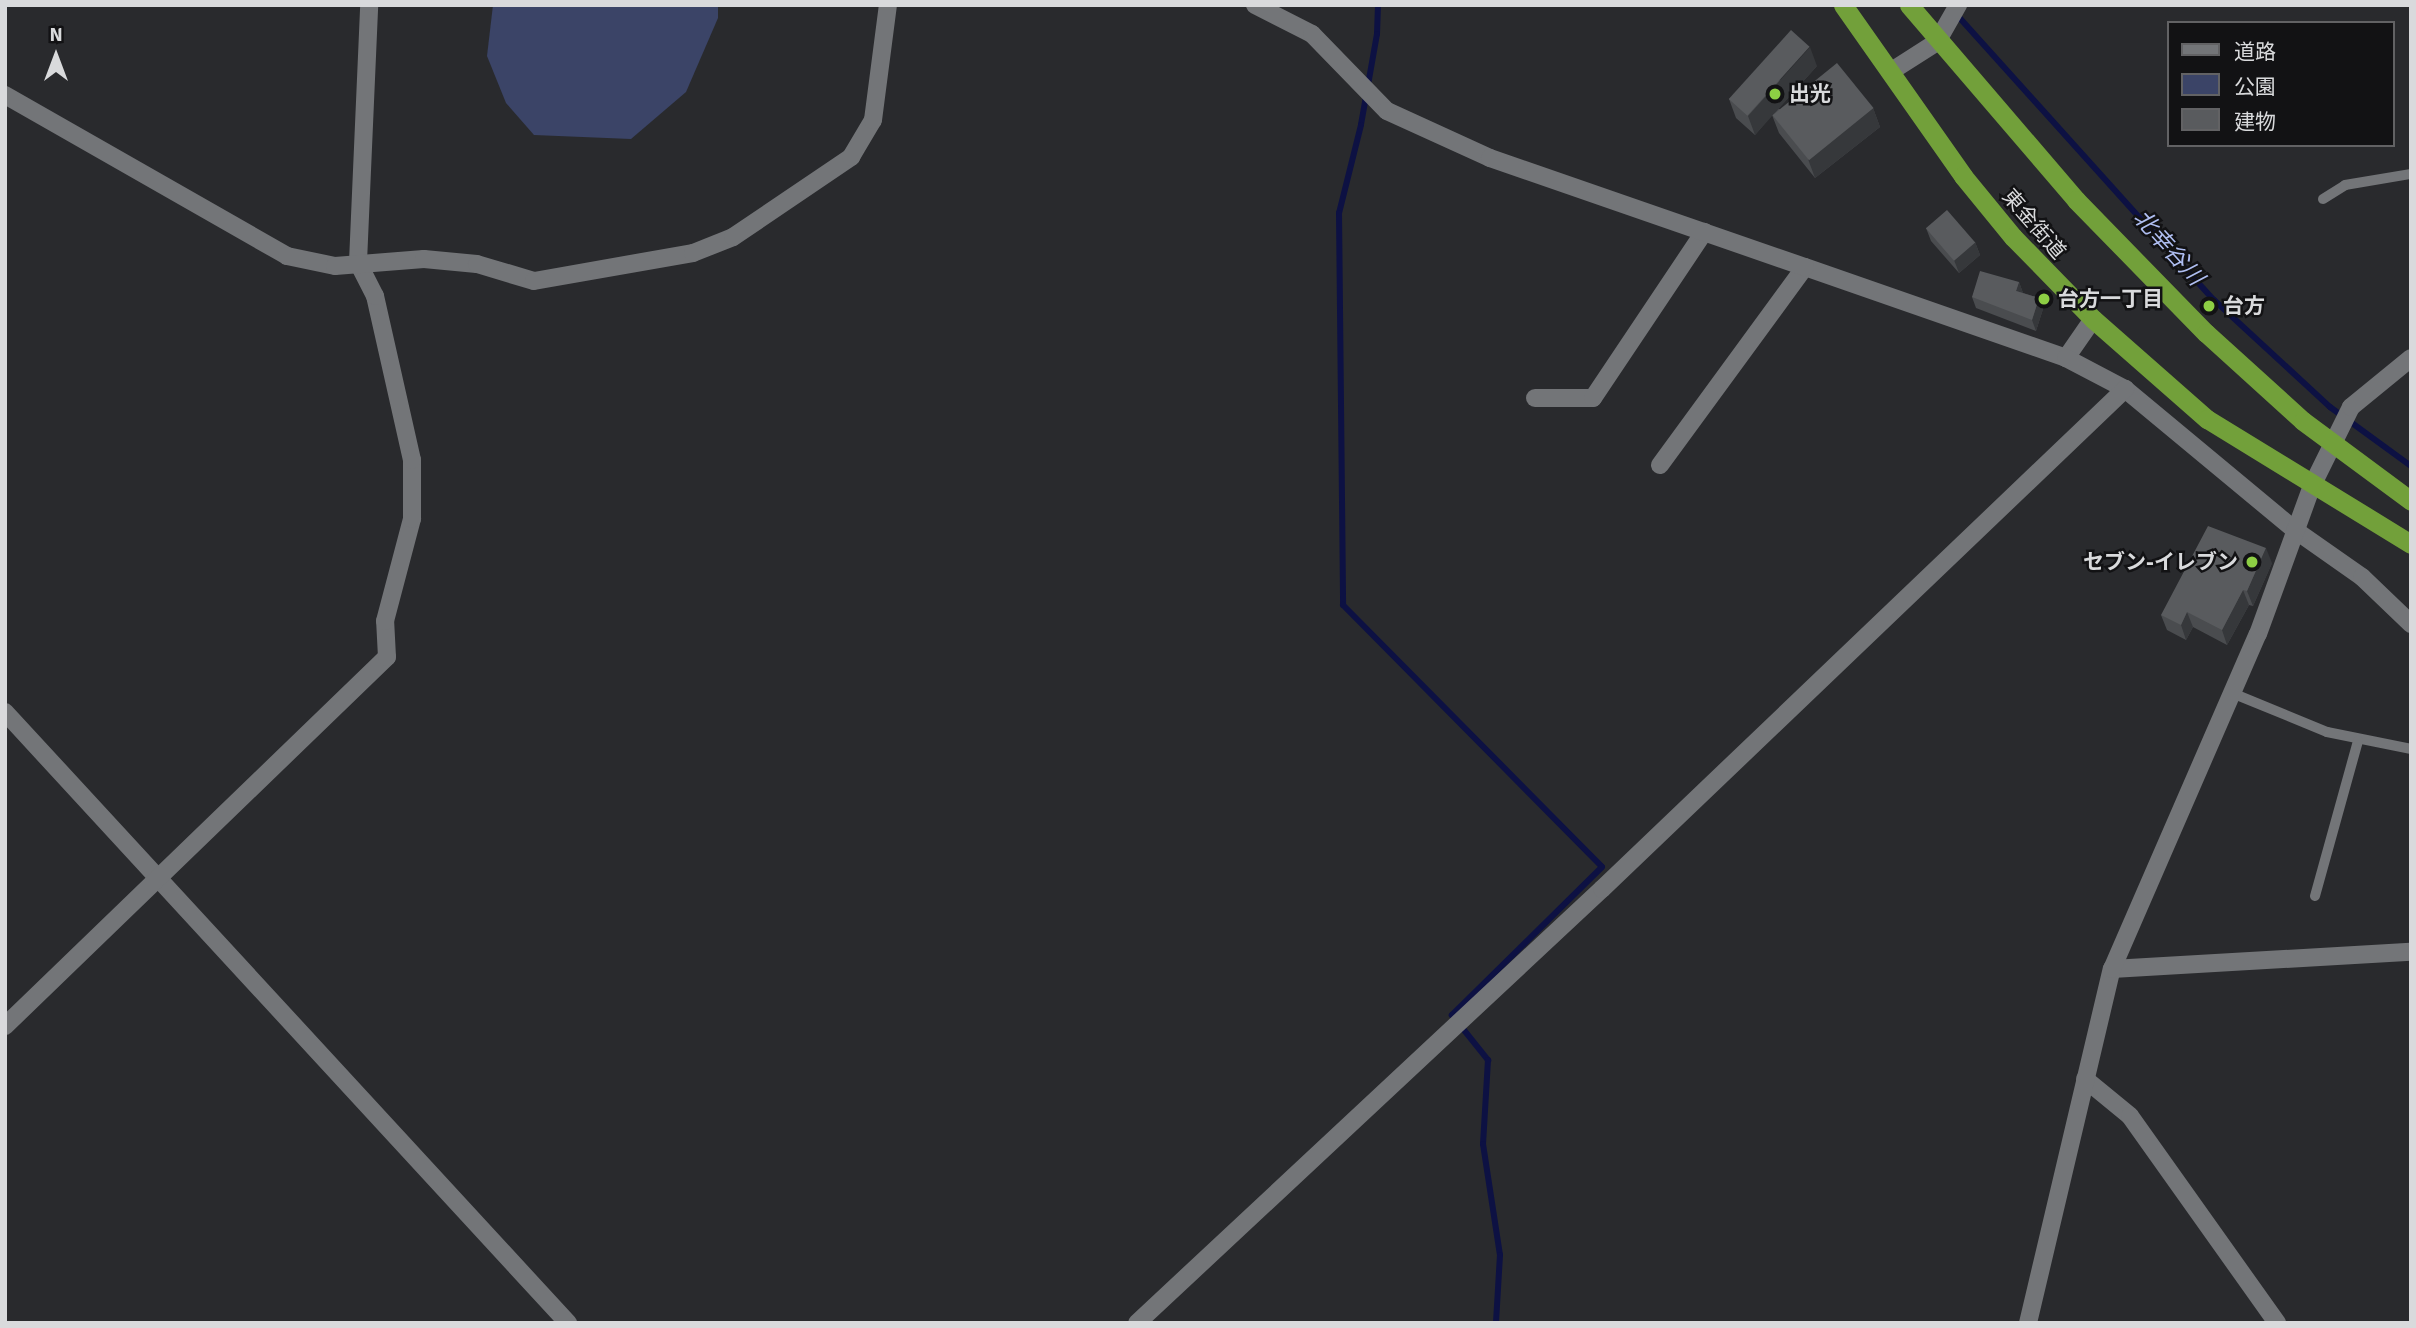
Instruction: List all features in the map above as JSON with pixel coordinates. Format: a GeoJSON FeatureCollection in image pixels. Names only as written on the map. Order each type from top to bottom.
{"type":"FeatureCollection","features":[{"type":"Feature","properties":{"kind":"highway","name":"東金街道"},"geometry":{"type":"LineString","coordinates":[[1843,5],[1927,128],[2013,237],[2093,319],[2207,419],[2312,486],[2411,544]]}},
{"type":"Feature","properties":{"kind":"highway"},"geometry":{"type":"LineString","coordinates":[[1909,5],[1937,42],[2076,200],[2206,333],[2333,443],[2411,501]]}},
{"type":"Feature","properties":{"kind":"street"},"geometry":{"type":"LineString","coordinates":[[5,1026],[387,657],[385,621],[412,519],[412,460],[375,296],[358,262],[369,5]]}},
{"type":"Feature","properties":{"kind":"street"},"geometry":{"type":"LineString","coordinates":[[5,95],[287,256],[335,266],[358,262],[424,259],[464,263],[534,281],[649,264],[733,237],[851,158],[863,143],[878,94],[888,5]]}},
{"type":"Feature","properties":{"kind":"street"},"geometry":{"type":"LineString","coordinates":[[1255,5],[1312,34],[1387,111],[1490,158],[2066,358],[2125,389],[2295,530],[2362,577],[2411,624]]}},
{"type":"Feature","properties":{"kind":"street"},"geometry":{"type":"LineString","coordinates":[[1890,72],[1937,42],[1958,5]]}},
{"type":"Feature","properties":{"kind":"street"},"geometry":{"type":"LineString","coordinates":[[1535,398],[1592,398],[1704,232]]}},
{"type":"Feature","properties":{"kind":"street"},"geometry":{"type":"LineString","coordinates":[[1660,465],[1805,267]]}},
{"type":"Feature","properties":{"kind":"street"},"geometry":{"type":"LineString","coordinates":[[2066,358],[2093,319]]}},
{"type":"Feature","properties":{"kind":"street"},"geometry":{"type":"LineString","coordinates":[[2028,1323],[2112,969],[2232,693],[2312,486],[2333,443],[2351,407],[2411,358]]}},
{"type":"Feature","properties":{"kind":"street"},"geometry":{"type":"LineString","coordinates":[[1137,1323],[1602,890],[2125,389]]}},
{"type":"Feature","properties":{"kind":"street"},"geometry":{"type":"LineString","coordinates":[[5,712],[568,1323]]}},
{"type":"Feature","properties":{"kind":"street"},"geometry":{"type":"LineString","coordinates":[[2112,969],[2411,952]]}},
{"type":"Feature","properties":{"kind":"street"},"geometry":{"type":"LineString","coordinates":[[2085,1079],[2130,1116],[2277,1323]]}},
{"type":"Feature","properties":{"kind":"lane"},"geometry":{"type":"LineString","coordinates":[[2323,199],[2345,185],[2411,174]]}},
{"type":"Feature","properties":{"kind":"lane"},"geometry":{"type":"LineString","coordinates":[[2232,693],[2358,741],[2411,749]]}},
{"type":"Feature","properties":{"kind":"lane"},"geometry":{"type":"LineString","coordinates":[[2315,896],[2358,741]]}},
{"type":"Feature","properties":{"kind":"green space"},"geometry":{"type":"Polygon","coordinates":[[[493,5],[718,5],[718,18],[686,92],[631,139],[534,135],[506,103],[487,56],[493,5]]]}},
{"type":"Feature","properties":{"kind":"building"},"geometry":{"type":"Polygon","coordinates":[[[1791,30],[1810,47],[1747,116],[1729,99],[1791,30]]]}},
{"type":"Feature","properties":{"kind":"building"},"geometry":{"type":"Polygon","coordinates":[[[1837,63],[1874,108],[1809,160],[1772,115],[1837,63]]]}},
{"type":"Feature","properties":{"kind":"building"},"geometry":{"type":"Polygon","coordinates":[[[1947,210],[1975,242],[1954,261],[1926,228],[1947,210]]]}},
{"type":"Feature","properties":{"kind":"building"},"geometry":{"type":"Polygon","coordinates":[[[1980,271],[2019,282],[2016,291],[2039,298],[2032,320],[1972,297],[1980,271]]]}},
{"type":"Feature","properties":{"kind":"building"},"geometry":{"type":"Polygon","coordinates":[[[2208,526],[2266,548],[2247,591],[2243,590],[2222,630],[2187,612],[2181,625],[2161,615],[2208,526]]]}},
{"type":"Feature","properties":{"kind":"waterway"},"geometry":{"type":"LineString","coordinates":[[1378,5],[1377,34],[1361,125],[1339,213],[1343,605],[1602,867],[1452,1015],[1488,1060],[1483,1144],[1500,1255],[1496,1323]]}},
{"type":"Feature","properties":{"kind":"waterway","name":"北幸谷川"},"geometry":{"type":"LineString","coordinates":[[1957,15],[2214,300],[2330,407],[2411,466]]}},
{"type":"Feature","properties":{"kind":"place","name":"出光"},"geometry":{"type":"Point","coordinates":[1775,94]}},
{"type":"Feature","properties":{"kind":"place","name":"台方一丁目"},"geometry":{"type":"Point","coordinates":[2044,299]}},
{"type":"Feature","properties":{"kind":"place","name":"台方"},"geometry":{"type":"Point","coordinates":[2209,306]}},
{"type":"Feature","properties":{"kind":"place","name":"セブン-イレブン"},"geometry":{"type":"Point","coordinates":[2252,562]}}]}
